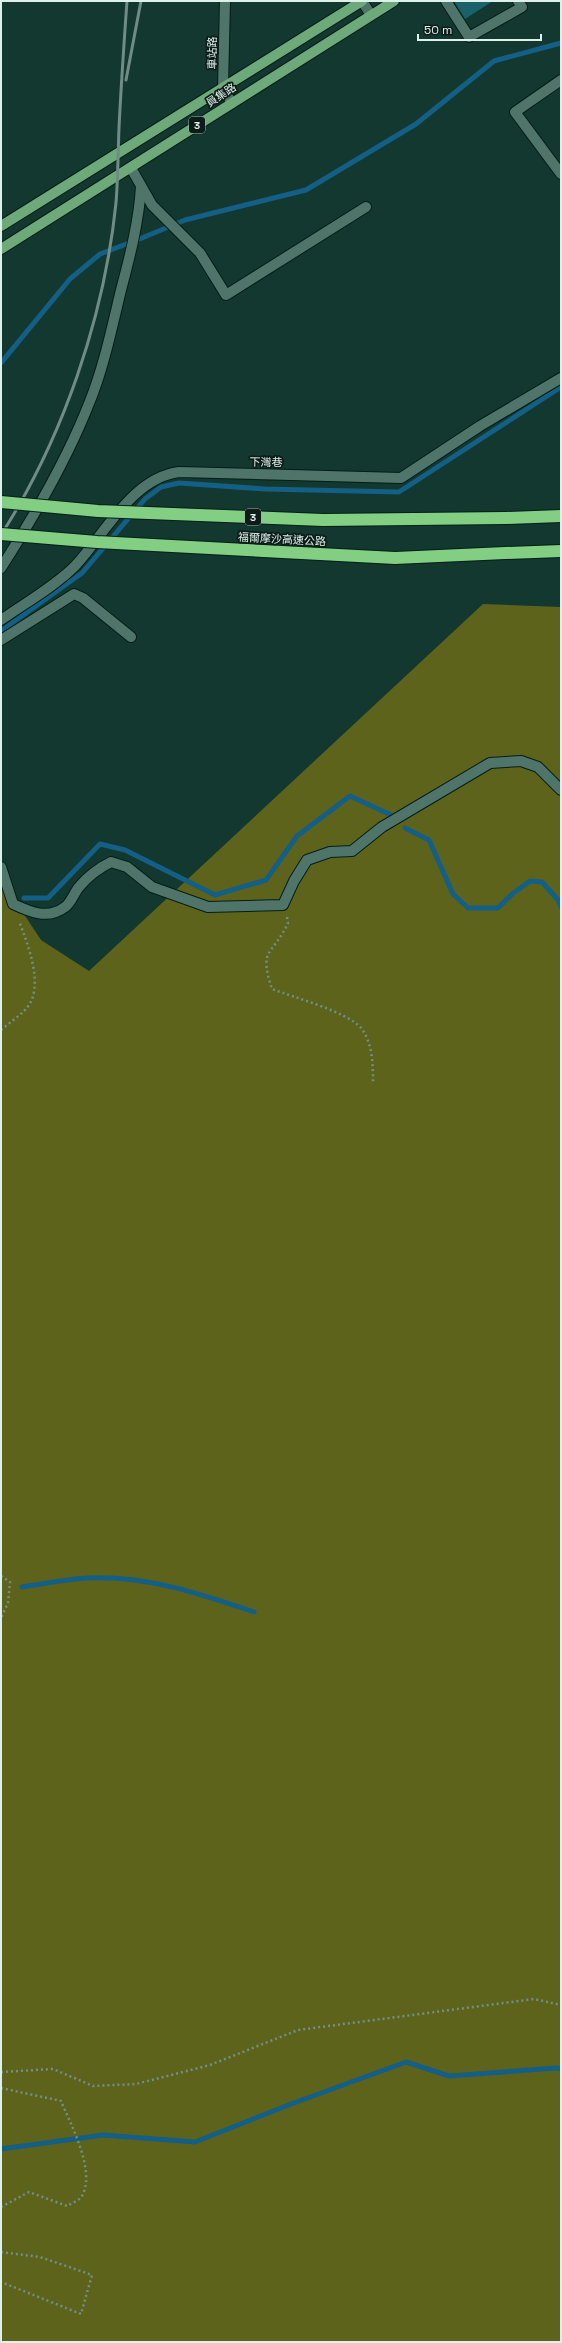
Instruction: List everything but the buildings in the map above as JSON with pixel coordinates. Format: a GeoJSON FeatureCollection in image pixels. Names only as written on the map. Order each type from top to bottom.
{"type":"FeatureCollection","features":[{"type":"Feature","properties":{"kind":"highway","name":"福爾摩沙高速公路"},"geometry":{"type":"LineString","coordinates":[[1,502],[98,511],[322,520],[561,516]]}},
{"type":"Feature","properties":{"kind":"highway","name":"福爾摩沙高速公路"},"geometry":{"type":"LineString","coordinates":[[1,534],[97,542],[395,558],[561,551]]}},
{"type":"Feature","properties":{"kind":"main road","name":"員集路"},"geometry":{"type":"LineString","coordinates":[[1,226],[362,1]]}},
{"type":"Feature","properties":{"kind":"main road","name":"員集路"},"geometry":{"type":"LineString","coordinates":[[1,249],[131,168],[231,102],[394,1]]}},
{"type":"Feature","properties":{"kind":"street","name":"車站路"},"geometry":{"type":"LineString","coordinates":[[225,1],[223,87],[231,102]]}},
{"type":"Feature","properties":{"kind":"street"},"geometry":{"type":"LineString","coordinates":[[362,1],[371,15]]}},
{"type":"Feature","properties":{"kind":"street"},"geometry":{"type":"LineString","coordinates":[[446,1],[469,37],[522,7],[518,1]]}},
{"type":"Feature","properties":{"kind":"street"},"geometry":{"type":"LineString","coordinates":[[561,80],[515,112],[561,174]]}},
{"type":"Feature","properties":{"kind":"street"},"geometry":{"type":"LineString","coordinates":[[131,168],[152,205],[200,253],[226,295],[366,207]]}},
{"type":"Feature","properties":{"kind":"street"},"geometry":{"type":"LineString","coordinates":[[1,568],[34,516],[65,457],[90,401],[109,342],[130,257],[136,227],[141,186]]}},
{"type":"Feature","properties":{"kind":"street","name":"下灣巷"},"geometry":{"type":"LineString","coordinates":[[1,620],[74,567],[137,493],[157,477],[179,472],[401,478],[480,426],[561,378]]}},
{"type":"Feature","properties":{"kind":"street"},"geometry":{"type":"LineString","coordinates":[[1,640],[74,594],[83,598],[131,636]]}},
{"type":"Feature","properties":{"kind":"street"},"geometry":{"type":"LineString","coordinates":[[1,867],[13,904],[32,913],[50,914],[66,907],[79,887],[97,870],[111,862],[127,867],[152,888],[208,907],[283,905],[294,881],[307,860],[330,852],[352,851],[382,827],[490,763],[521,760],[538,767],[561,790]]}},
{"type":"Feature","properties":{"kind":"path"},"geometry":{"type":"LineString","coordinates":[[1,1030],[27,1009],[36,983],[28,944],[13,904]]}},
{"type":"Feature","properties":{"kind":"path"},"geometry":{"type":"LineString","coordinates":[[283,905],[288,923],[283,935],[268,951],[265,962],[272,989],[347,1017],[361,1028],[369,1044],[373,1063],[373,1084]]}},
{"type":"Feature","properties":{"kind":"path"},"geometry":{"type":"LineString","coordinates":[[1,1576],[10,1582],[8,1603],[1,1618]]}},
{"type":"Feature","properties":{"kind":"path"},"geometry":{"type":"LineString","coordinates":[[1,2072],[53,2069],[93,2086],[136,2084],[210,2065],[298,2030],[534,1999],[561,2005]]}},
{"type":"Feature","properties":{"kind":"path"},"geometry":{"type":"LineString","coordinates":[[1,2088],[61,2101],[80,2148],[88,2180],[82,2197],[67,2206],[29,2192],[1,2207]]}},
{"type":"Feature","properties":{"kind":"path"},"geometry":{"type":"LineString","coordinates":[[1,2252],[40,2256],[92,2275],[80,2314],[1,2282]]}},
{"type":"Feature","properties":{"kind":"green space"},"geometry":{"type":"Polygon","coordinates":[[[483,604],[561,607],[561,2342],[1,2342],[1,888],[6,887],[41,940],[89,971],[483,604]]]}},
{"type":"Feature","properties":{"kind":"waterway"},"geometry":{"type":"LineString","coordinates":[[1,363],[70,279],[100,254],[185,220],[306,190],[416,124],[494,61],[561,43]]}},
{"type":"Feature","properties":{"kind":"waterway"},"geometry":{"type":"LineString","coordinates":[[1,631],[82,573],[145,499],[161,487],[179,483],[265,489],[399,492],[561,387]]}},
{"type":"Feature","properties":{"kind":"waterway"},"geometry":{"type":"LineString","coordinates":[[24,898],[48,898],[100,844],[125,850],[215,895],[266,880],[297,836],[350,796],[391,815]]}},
{"type":"Feature","properties":{"kind":"waterway"},"geometry":{"type":"LineString","coordinates":[[405,828],[429,840],[453,894],[468,908],[498,908],[512,894],[530,881],[542,882],[558,900],[561,907]]}},
{"type":"Feature","properties":{"kind":"waterway"},"geometry":{"type":"LineString","coordinates":[[22,1587],[63,1580],[88,1578],[131,1580],[172,1587],[254,1612]]}},
{"type":"Feature","properties":{"kind":"waterway"},"geometry":{"type":"LineString","coordinates":[[1,2149],[103,2135],[195,2142],[291,2104],[406,2062],[449,2076],[556,2068],[561,2069]]}},
{"type":"Feature","properties":{"kind":"railway"},"geometry":{"type":"LineString","coordinates":[[1,535],[23,498],[61,418],[91,333],[102,290],[116,203],[127,1]]}},
{"type":"Feature","properties":{"kind":"railway"},"geometry":{"type":"LineString","coordinates":[[126,80],[141,1]]}}]}
